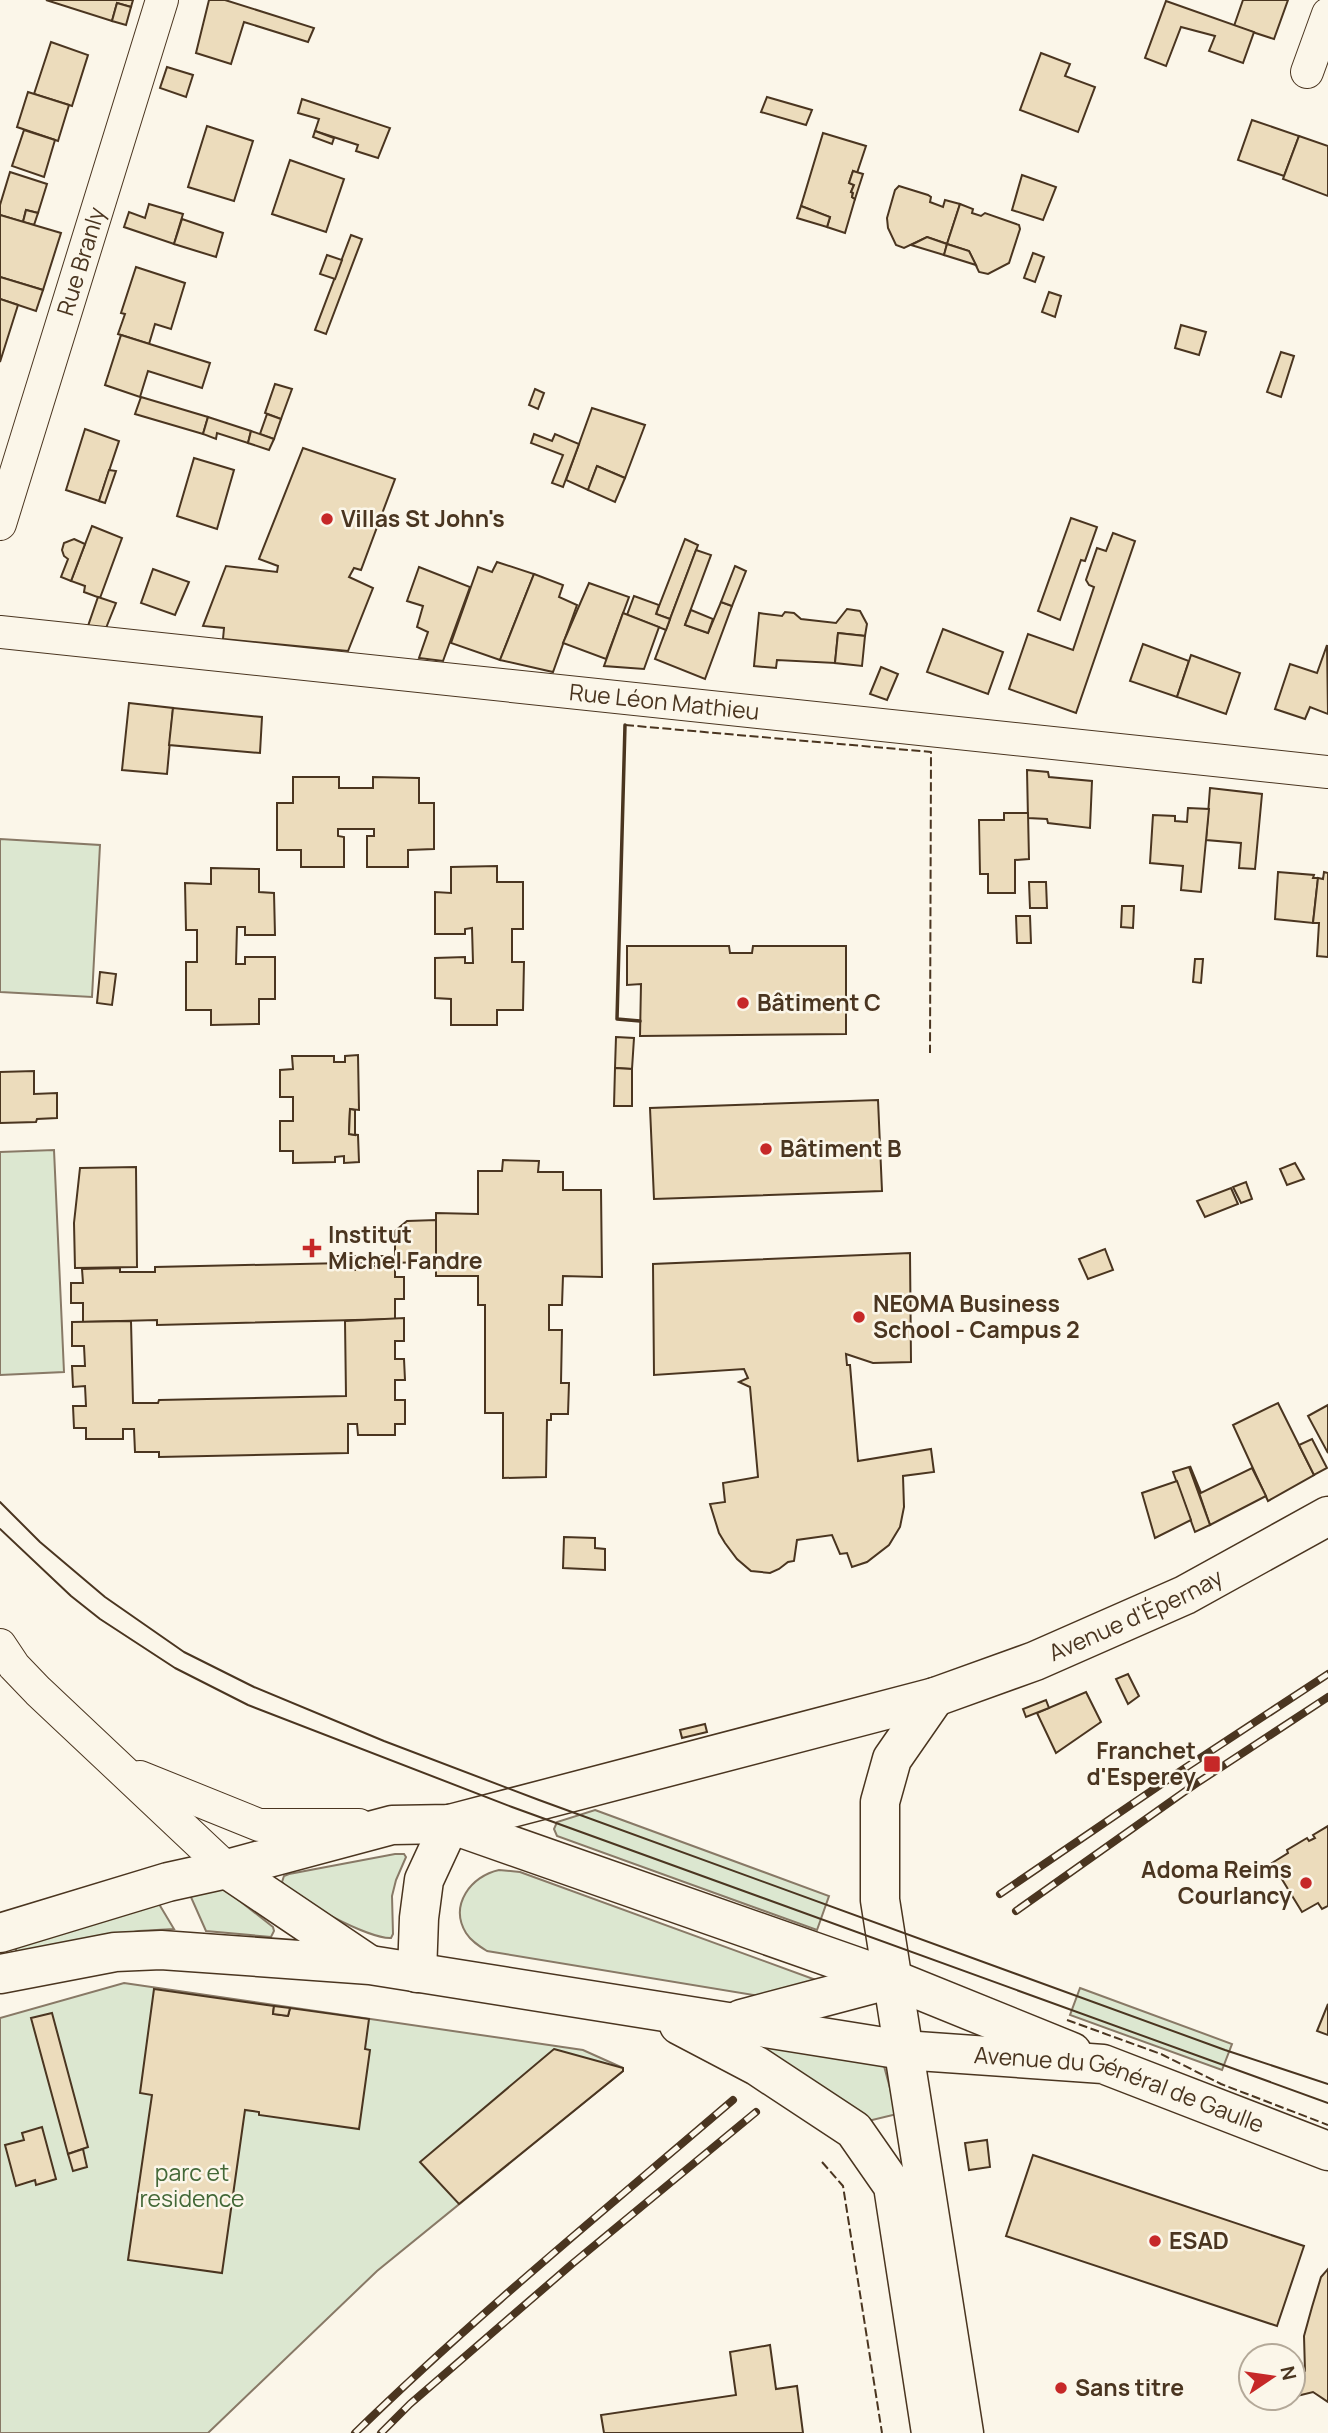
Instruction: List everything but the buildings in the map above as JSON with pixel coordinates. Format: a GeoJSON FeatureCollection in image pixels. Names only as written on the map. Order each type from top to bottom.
{"type":"FeatureCollection","features":[{"type":"Feature","properties":{"kind":"main road","name":"Avenue d'Épernay"},"geometry":{"type":"LineString","coordinates":[[450,1824],[935,1697],[1035,1661],[1185,1595],[1328,1516]]}},
{"type":"Feature","properties":{"kind":"main road"},"geometry":{"type":"LineString","coordinates":[[935,1697],[892,1759],[880,1802],[880,1900],[964,2433]]}},
{"type":"Feature","properties":{"kind":"main road"},"geometry":{"type":"LineString","coordinates":[[417,1973],[419,1918],[424,1880],[450,1824]]}},
{"type":"Feature","properties":{"kind":"main road"},"geometry":{"type":"LineString","coordinates":[[0,1933],[168,1882],[228,1869],[392,1825],[450,1824],[892,1979],[1103,2064]]}},
{"type":"Feature","properties":{"kind":"main road"},"geometry":{"type":"LineString","coordinates":[[228,1869],[370,1965]]}},
{"type":"Feature","properties":{"kind":"main road","name":"Avenue du Général de Gaulle"},"geometry":{"type":"LineString","coordinates":[[0,1974],[115,1952],[161,1950],[370,1965],[903,2050],[1103,2064],[1328,2151]]}},
{"type":"Feature","properties":{"kind":"main road"},"geometry":{"type":"LineString","coordinates":[[728,2023],[892,1979]]}},
{"type":"Feature","properties":{"kind":"main road"},"geometry":{"type":"LineString","coordinates":[[650,2010],[757,2066],[862,2138],[893,2186],[931,2433]]}},
{"type":"Feature","properties":{"kind":"street","name":"Rue Branly"},"geometry":{"type":"LineString","coordinates":[[0,524],[162,0]]}},
{"type":"Feature","properties":{"kind":"street"},"geometry":{"type":"LineString","coordinates":[[1307,72],[1328,14]]}},
{"type":"Feature","properties":{"kind":"street","name":"Rue Léon Mathieu"},"geometry":{"type":"LineString","coordinates":[[0,632],[1328,772]]}},
{"type":"Feature","properties":{"kind":"street"},"geometry":{"type":"LineString","coordinates":[[0,1645],[14,1666],[38,1691],[228,1869]]}},
{"type":"Feature","properties":{"kind":"street"},"geometry":{"type":"LineString","coordinates":[[119,1769],[259,1825],[392,1825]]}},
{"type":"Feature","properties":{"kind":"green space"},"geometry":{"type":"Polygon","coordinates":[[[0,839],[100,845],[92,997],[0,992],[0,839]]]}},
{"type":"Feature","properties":{"kind":"green space"},"geometry":{"type":"Polygon","coordinates":[[[54,1150],[64,1372],[0,1375],[0,1152],[54,1150]]]}},
{"type":"Feature","properties":{"kind":"green space"},"geometry":{"type":"Polygon","coordinates":[[[595,1810],[829,1896],[817,1930],[557,1836],[554,1829],[557,1822],[595,1810]]]}},
{"type":"Feature","properties":{"kind":"green space"},"geometry":{"type":"Polygon","coordinates":[[[404,1854],[406,1857],[392,1896],[391,1938],[367,1932],[333,1917],[301,1898],[282,1882],[284,1876],[289,1874],[404,1854]]]}},
{"type":"Feature","properties":{"kind":"green space"},"geometry":{"type":"Polygon","coordinates":[[[499,1870],[520,1872],[816,1980],[765,1997],[487,1951],[466,1933],[460,1912],[466,1893],[472,1885],[489,1873],[499,1870]]]}},
{"type":"Feature","properties":{"kind":"green space"},"geometry":{"type":"Polygon","coordinates":[[[222,1887],[273,1927],[271,1937],[206,1931],[190,1895],[222,1887]]]}},
{"type":"Feature","properties":{"kind":"green space"},"geometry":{"type":"Polygon","coordinates":[[[159,1904],[174,1929],[139,1931],[17,1953],[15,1946],[159,1904]]]}},
{"type":"Feature","properties":{"kind":"green space","name":"parc et residence"},"geometry":{"type":"Polygon","coordinates":[[[124,1983],[583,2050],[623,2068],[623,2071],[377,2271],[208,2433],[0,2433],[0,2018],[124,1983]]]}},
{"type":"Feature","properties":{"kind":"green space"},"geometry":{"type":"Polygon","coordinates":[[[1080,1988],[1232,2044],[1222,2070],[1070,2015],[1080,1988]]]}},
{"type":"Feature","properties":{"kind":"green space"},"geometry":{"type":"Polygon","coordinates":[[[769,2046],[884,2066],[897,2114],[864,2122],[766,2051],[769,2046]]]}},
{"type":"Feature","properties":{"kind":"tram line"},"geometry":{"type":"LineString","coordinates":[[0,1502],[40,1542],[105,1597],[184,1652],[254,1687],[384,1741],[539,1800],[1225,2050],[1328,2084]]}},
{"type":"Feature","properties":{"kind":"tram line"},"geometry":{"type":"LineString","coordinates":[[0,1529],[71,1596],[100,1619],[175,1668],[248,1705],[512,1807],[1328,2103]]}},
{"type":"Feature","properties":{"kind":"railway"},"geometry":{"type":"LineString","coordinates":[[1000,1894],[1328,1674]]}},
{"type":"Feature","properties":{"kind":"railway"},"geometry":{"type":"LineString","coordinates":[[1016,1911],[1194,1785],[1328,1697]]}},
{"type":"Feature","properties":{"kind":"railway"},"geometry":{"type":"LineString","coordinates":[[355,2433],[494,2305],[733,2100]]}},
{"type":"Feature","properties":{"kind":"railway"},"geometry":{"type":"LineString","coordinates":[[381,2433],[410,2404],[572,2264],[756,2112]]}},
{"type":"Feature","properties":{"kind":"fence"},"geometry":{"type":"LineString","coordinates":[[625,725],[931,752],[930,1053]]}},
{"type":"Feature","properties":{"kind":"fence"},"geometry":{"type":"LineString","coordinates":[[1067,2020],[1161,2054],[1221,2084],[1328,2125]]}},
{"type":"Feature","properties":{"kind":"fence"},"geometry":{"type":"LineString","coordinates":[[822,2162],[843,2186],[882,2433]]}},
{"type":"Feature","properties":{"kind":"wall"},"geometry":{"type":"LineString","coordinates":[[625,725],[617,1019],[640,1021]]}},
{"type":"Feature","properties":{"kind":"place","name":"Villas St John's"},"geometry":{"type":"Point","coordinates":[327,519]}},
{"type":"Feature","properties":{"kind":"place","name":"Bâtiment C"},"geometry":{"type":"Point","coordinates":[743,1003]}},
{"type":"Feature","properties":{"kind":"place","name":"Bâtiment B"},"geometry":{"type":"Point","coordinates":[766,1149]}},
{"type":"Feature","properties":{"kind":"place","name":"Institut Michel Fandre"},"geometry":{"type":"Point","coordinates":[312,1248]}},
{"type":"Feature","properties":{"kind":"place","name":"NEOMA Business School - Campus 2"},"geometry":{"type":"Point","coordinates":[859,1317]}},
{"type":"Feature","properties":{"kind":"place","name":"Franchet d'Esperey"},"geometry":{"type":"Point","coordinates":[1212,1764]}},
{"type":"Feature","properties":{"kind":"place","name":"Adoma Reims Courlancy"},"geometry":{"type":"Point","coordinates":[1306,1883]}},
{"type":"Feature","properties":{"kind":"place","name":"ESAD"},"geometry":{"type":"Point","coordinates":[1155,2241]}},
{"type":"Feature","properties":{"kind":"place","name":"Sans titre"},"geometry":{"type":"Point","coordinates":[1061,2388]}}]}
